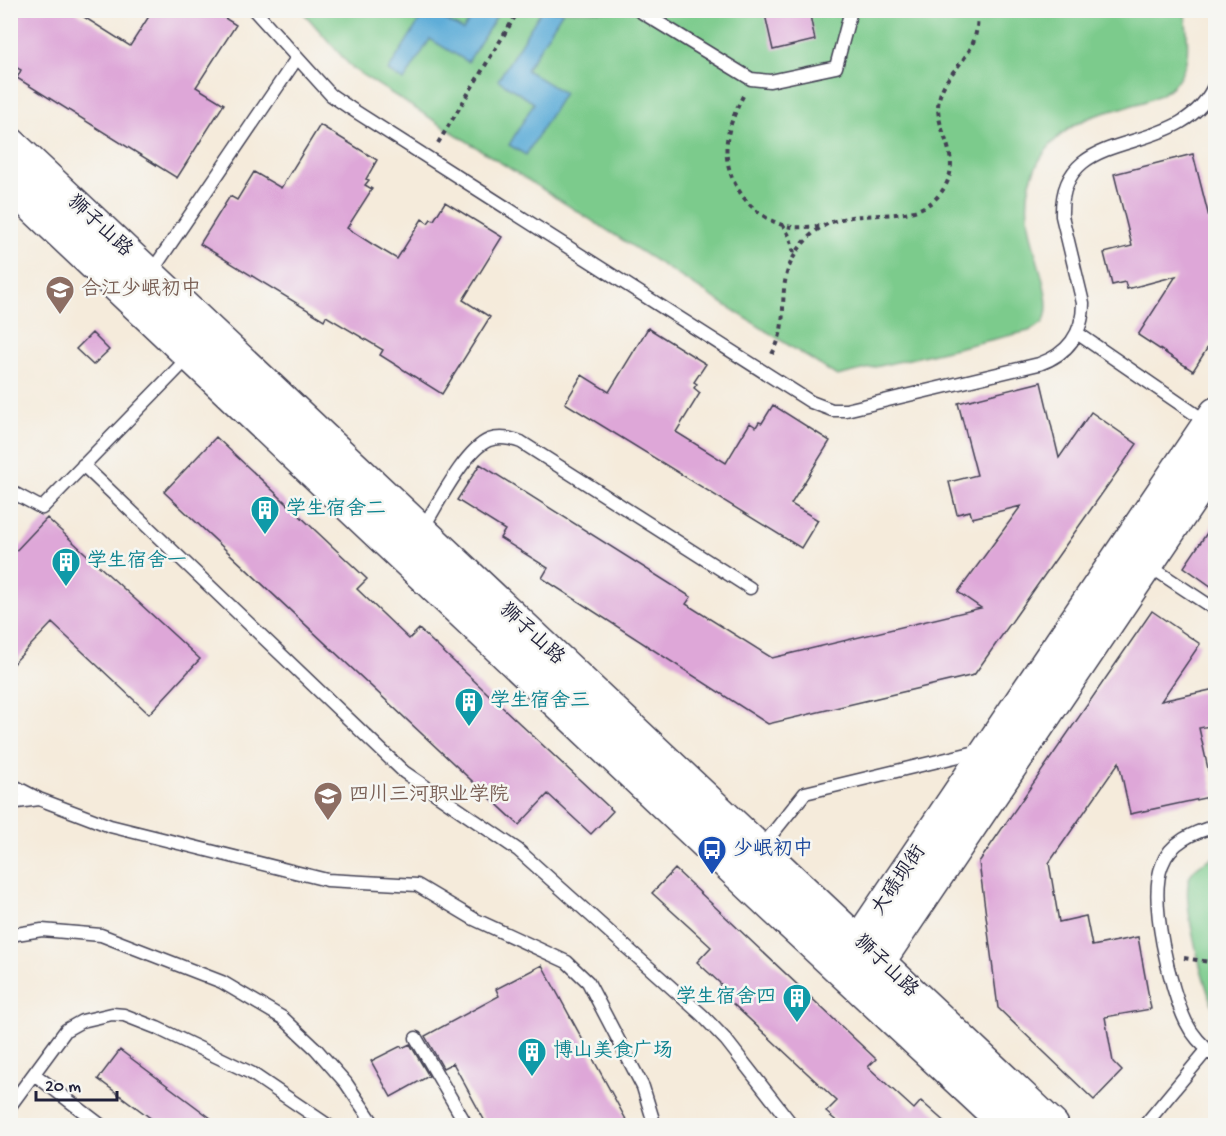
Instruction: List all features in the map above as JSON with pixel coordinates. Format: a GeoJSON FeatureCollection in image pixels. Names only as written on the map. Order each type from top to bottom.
{"type":"FeatureCollection","features":[{"type":"Feature","properties":{"kind":"street","name":"狮子山路"},"geometry":{"type":"LineString","coordinates":[[10,144],[149,274],[201,344]]}},
{"type":"Feature","properties":{"kind":"street","name":"狮子山路"},"geometry":{"type":"LineString","coordinates":[[10,184],[201,344],[413,544],[773,906],[863,960],[1052,1125]]}},
{"type":"Feature","properties":{"kind":"street","name":"大碛坝街"},"geometry":{"type":"LineString","coordinates":[[863,960],[1135,556],[1212,419]]}},
{"type":"Feature","properties":{"kind":"street","name":"大碛坝街"},"geometry":{"type":"LineString","coordinates":[[863,960],[989,749],[1135,556],[1215,461]]}},
{"type":"Feature","properties":{"kind":"street","name":"狮子山路"},"geometry":{"type":"LineString","coordinates":[[413,544],[759,850],[863,960],[1009,1125]]}},
{"type":"Feature","properties":{"kind":"lane"},"geometry":{"type":"LineString","coordinates":[[254,10],[331,95],[762,371],[821,407],[846,410],[1040,364],[1061,354],[1077,333],[1083,303],[1062,216],[1061,204],[1069,178],[1086,158],[1098,152],[1165,132],[1179,125],[1204,103],[1215,82]]}},
{"type":"Feature","properties":{"kind":"lane"},"geometry":{"type":"LineString","coordinates":[[638,10],[751,79],[770,81],[836,67],[851,10]]}},
{"type":"Feature","properties":{"kind":"lane"},"geometry":{"type":"LineString","coordinates":[[149,274],[297,58]]}},
{"type":"Feature","properties":{"kind":"lane"},"geometry":{"type":"LineString","coordinates":[[1077,333],[1212,419]]}},
{"type":"Feature","properties":{"kind":"lane"},"geometry":{"type":"LineString","coordinates":[[10,491],[42,508],[201,344]]}},
{"type":"Feature","properties":{"kind":"lane"},"geometry":{"type":"LineString","coordinates":[[413,544],[478,446],[498,438],[510,438],[521,442],[750,588]]}},
{"type":"Feature","properties":{"kind":"lane"},"geometry":{"type":"LineString","coordinates":[[83,465],[404,772],[518,850],[702,1015],[726,1040],[793,1125]]}},
{"type":"Feature","properties":{"kind":"lane"},"geometry":{"type":"LineString","coordinates":[[1135,556],[1215,610]]}},
{"type":"Feature","properties":{"kind":"lane"},"geometry":{"type":"LineString","coordinates":[[759,850],[805,793],[989,749]]}},
{"type":"Feature","properties":{"kind":"lane"},"geometry":{"type":"LineString","coordinates":[[10,784],[39,799],[110,826],[327,880],[417,885],[474,919],[567,962],[588,982],[643,1087],[655,1125]]}},
{"type":"Feature","properties":{"kind":"lane"},"geometry":{"type":"LineString","coordinates":[[10,803],[39,799]]}},
{"type":"Feature","properties":{"kind":"lane"},"geometry":{"type":"LineString","coordinates":[[1144,1125],[1211,1054],[1186,1023],[1166,953],[1156,885],[1162,862],[1175,845],[1198,830],[1215,826]]}},
{"type":"Feature","properties":{"kind":"lane"},"geometry":{"type":"LineString","coordinates":[[10,935],[42,930],[101,935],[222,982],[283,1018],[308,1041],[346,1083],[375,1125]]}},
{"type":"Feature","properties":{"kind":"lane"},"geometry":{"type":"LineString","coordinates":[[10,1106],[66,1030],[98,1016],[124,1015],[157,1028],[251,1073],[329,1125]]}},
{"type":"Feature","properties":{"kind":"lane"},"geometry":{"type":"LineString","coordinates":[[416,1038],[467,1125]]}},
{"type":"Feature","properties":{"kind":"lane"},"geometry":{"type":"LineString","coordinates":[[34,1074],[102,1125]]}},
{"type":"Feature","properties":{"kind":"path"},"geometry":{"type":"LineString","coordinates":[[429,158],[519,10]]}},
{"type":"Feature","properties":{"kind":"path"},"geometry":{"type":"LineString","coordinates":[[762,371],[782,335],[782,297],[785,275],[794,253],[808,237],[841,218],[861,214],[904,214],[922,209],[939,194],[948,178],[951,160],[950,145],[940,124],[940,94],[943,84],[968,54],[977,32],[978,10]]}},
{"type":"Feature","properties":{"kind":"path"},"geometry":{"type":"LineString","coordinates":[[751,79],[734,114],[727,136],[727,159],[734,184],[753,208],[781,224],[794,227],[825,226]]}},
{"type":"Feature","properties":{"kind":"path"},"geometry":{"type":"LineString","coordinates":[[781,224],[790,237],[794,253]]}},
{"type":"Feature","properties":{"kind":"path"},"geometry":{"type":"LineString","coordinates":[[1166,953],[1198,962],[1215,963]]}},
{"type":"Feature","properties":{"kind":"green space"},"geometry":{"type":"Polygon","coordinates":[[[302,11],[1185,11],[1188,50],[1182,73],[1172,86],[1160,95],[1082,121],[1052,143],[1039,161],[1030,184],[1028,206],[1030,229],[1045,292],[1047,309],[1043,323],[1029,331],[837,376],[353,69],[302,11]]]}},
{"type":"Feature","properties":{"kind":"green space"},"geometry":{"type":"Polygon","coordinates":[[[1216,857],[1215,1011],[1195,943],[1188,903],[1188,887],[1194,870],[1204,862],[1216,857]]]}},
{"type":"Feature","properties":{"kind":"water"},"geometry":{"type":"Polygon","coordinates":[[[426,10],[463,30],[476,11],[500,11],[468,62],[430,39],[404,81],[388,71],[426,10]]]}},
{"type":"Feature","properties":{"kind":"water"},"geometry":{"type":"Polygon","coordinates":[[[541,11],[563,11],[526,70],[564,93],[526,155],[509,145],[534,103],[498,80],[541,11]]]}},
{"type":"Feature","properties":{"kind":"building"},"geometry":{"type":"Polygon","coordinates":[[[10,10],[73,10],[130,46],[153,10],[212,10],[236,25],[196,87],[224,104],[177,178],[17,78],[21,70],[10,64],[10,10]]]}},
{"type":"Feature","properties":{"kind":"building"},"geometry":{"type":"Polygon","coordinates":[[[764,10],[809,10],[815,40],[773,50],[764,10]]]}},
{"type":"Feature","properties":{"kind":"building"},"geometry":{"type":"Polygon","coordinates":[[[320,125],[377,160],[366,179],[369,180],[365,185],[372,189],[347,228],[372,244],[397,259],[422,219],[428,223],[431,219],[434,220],[445,202],[502,237],[463,300],[490,317],[442,394],[380,355],[383,350],[326,316],[324,320],[200,244],[230,196],[237,200],[254,172],[281,188],[320,125]]]}},
{"type":"Feature","properties":{"kind":"building"},"geometry":{"type":"Polygon","coordinates":[[[1193,154],[1211,225],[1215,224],[1215,336],[1193,371],[1138,335],[1176,276],[1127,289],[1125,282],[1112,285],[1104,253],[1132,246],[1114,174],[1193,154]]]}},
{"type":"Feature","properties":{"kind":"building"},"geometry":{"type":"Polygon","coordinates":[[[648,328],[706,364],[694,382],[697,384],[694,388],[700,393],[676,432],[726,463],[750,423],[756,427],[759,422],[762,423],[773,405],[830,441],[791,504],[818,520],[801,548],[565,403],[582,375],[609,392],[648,328]]]}},
{"type":"Feature","properties":{"kind":"building"},"geometry":{"type":"Polygon","coordinates":[[[92,333],[109,350],[93,365],[76,349],[92,333]]]}},
{"type":"Feature","properties":{"kind":"building"},"geometry":{"type":"Polygon","coordinates":[[[1041,382],[1059,458],[1091,412],[1137,444],[974,675],[768,724],[542,578],[548,568],[500,538],[505,530],[457,500],[480,464],[691,597],[686,604],[772,658],[981,608],[958,592],[1021,506],[972,518],[970,511],[957,514],[949,482],[977,475],[958,403],[1041,382]]]}},
{"type":"Feature","properties":{"kind":"building"},"geometry":{"type":"Polygon","coordinates":[[[216,437],[367,579],[357,589],[409,639],[419,629],[613,811],[591,834],[548,794],[519,825],[164,492],[216,437]]]}},
{"type":"Feature","properties":{"kind":"building","name":"学生宿舍一"},"geometry":{"type":"Polygon","coordinates":[[[47,518],[200,659],[149,714],[52,623],[10,667],[10,557],[47,518]]]}},
{"type":"Feature","properties":{"kind":"building"},"geometry":{"type":"Polygon","coordinates":[[[1215,521],[1215,589],[1184,567],[1215,521]]]}},
{"type":"Feature","properties":{"kind":"building"},"geometry":{"type":"Polygon","coordinates":[[[1152,611],[1200,644],[1161,701],[1215,689],[1215,725],[1199,728],[1214,796],[1130,814],[1119,762],[1049,863],[1059,922],[1086,916],[1092,946],[1138,937],[1151,1009],[1105,1017],[1113,1062],[1122,1071],[1094,1100],[998,1008],[979,862],[1152,611]]]}},
{"type":"Feature","properties":{"kind":"building","name":"学生宿舍四"},"geometry":{"type":"Polygon","coordinates":[[[675,869],[876,1059],[868,1067],[914,1109],[921,1101],[948,1125],[841,1125],[826,1112],[837,1101],[717,989],[721,984],[697,962],[711,947],[652,893],[675,869]]]}},
{"type":"Feature","properties":{"kind":"building","name":"博山美食广场"},"geometry":{"type":"Polygon","coordinates":[[[542,965],[629,1125],[487,1125],[453,1063],[443,1068],[425,1036],[499,996],[496,989],[542,965]]]}},
{"type":"Feature","properties":{"kind":"building"},"geometry":{"type":"Polygon","coordinates":[[[410,1044],[429,1076],[391,1097],[371,1061],[410,1044]]]}},
{"type":"Feature","properties":{"kind":"building"},"geometry":{"type":"Polygon","coordinates":[[[120,1050],[220,1125],[160,1125],[98,1079],[120,1050]]]}},
{"type":"Feature","properties":{"kind":"place","name":"合江少岷初中"},"geometry":{"type":"Point","coordinates":[60,316]}},
{"type":"Feature","properties":{"kind":"place","name":"学生宿舍二"},"geometry":{"type":"Point","coordinates":[265,536]}},
{"type":"Feature","properties":{"kind":"place","name":"学生宿舍一"},"geometry":{"type":"Point","coordinates":[66,588]}},
{"type":"Feature","properties":{"kind":"place","name":"学生宿舍三"},"geometry":{"type":"Point","coordinates":[469,728]}},
{"type":"Feature","properties":{"kind":"place","name":"四川三河职业学院"},"geometry":{"type":"Point","coordinates":[328,822]}},
{"type":"Feature","properties":{"kind":"place","name":"少岷初中"},"geometry":{"type":"Point","coordinates":[712,876]}},
{"type":"Feature","properties":{"kind":"place","name":"学生宿舍四"},"geometry":{"type":"Point","coordinates":[797,1024]}},
{"type":"Feature","properties":{"kind":"place","name":"博山美食广场"},"geometry":{"type":"Point","coordinates":[532,1078]}}]}
